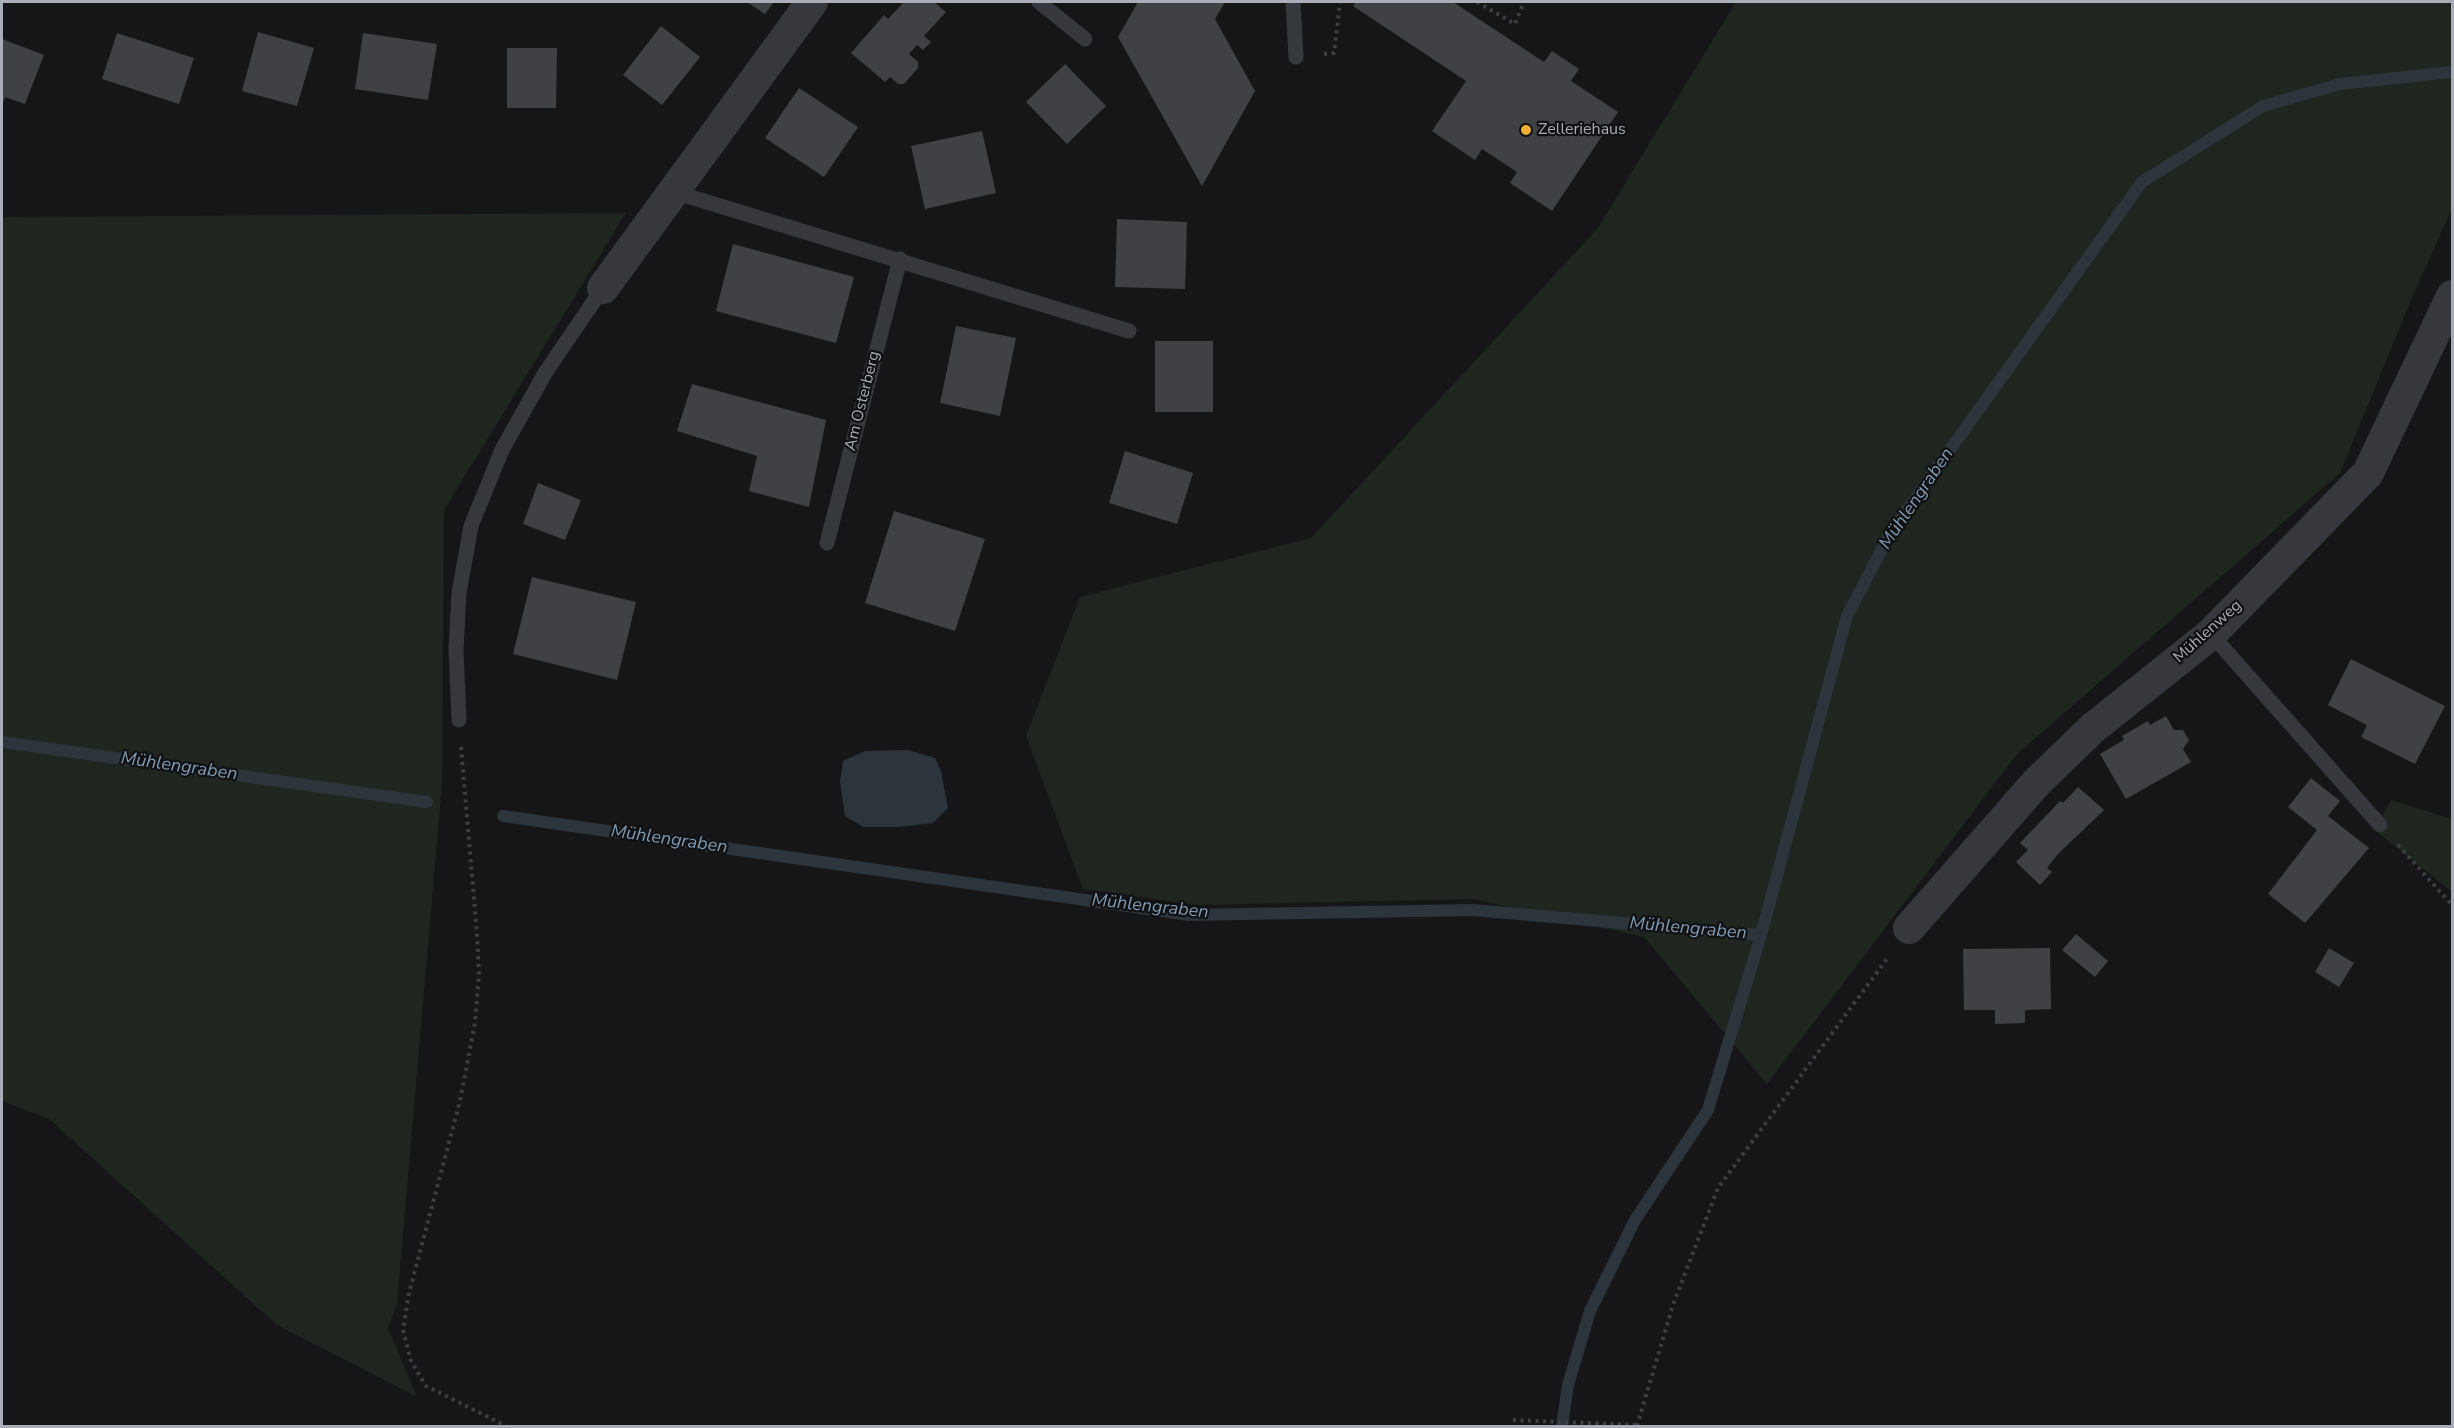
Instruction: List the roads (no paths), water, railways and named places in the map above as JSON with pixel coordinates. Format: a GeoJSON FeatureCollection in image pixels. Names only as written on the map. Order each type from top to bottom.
{"type":"FeatureCollection","features":[{"type":"Feature","properties":{"kind":"street"},"geometry":{"type":"LineString","coordinates":[[603,288],[671,191],[813,2]]}},
{"type":"Feature","properties":{"kind":"street","name":"Mühlenweg"},"geometry":{"type":"LineString","coordinates":[[1909,928],[2045,774],[2093,728],[2211,634],[2368,473],[2452,296]]}},
{"type":"Feature","properties":{"kind":"lane"},"geometry":{"type":"LineString","coordinates":[[1039,2],[1084,39]]}},
{"type":"Feature","properties":{"kind":"lane"},"geometry":{"type":"LineString","coordinates":[[1293,2],[1296,57]]}},
{"type":"Feature","properties":{"kind":"lane"},"geometry":{"type":"LineString","coordinates":[[671,191],[900,259],[1129,331]]}},
{"type":"Feature","properties":{"kind":"lane","name":"Am Osterberg"},"geometry":{"type":"LineString","coordinates":[[827,543],[900,259]]}},
{"type":"Feature","properties":{"kind":"lane"},"geometry":{"type":"LineString","coordinates":[[459,720],[456,650],[459,604],[471,526],[502,450],[518,421],[545,373],[603,288]]}},
{"type":"Feature","properties":{"kind":"lane"},"geometry":{"type":"LineString","coordinates":[[2211,634],[2380,825]]}},
{"type":"Feature","properties":{"kind":"waterway","name":"Mühlengraben"},"geometry":{"type":"LineString","coordinates":[[1562,1426],[1568,1385],[1590,1311],[1635,1220],[1708,1110],[1761,935],[1847,616],[1891,532],[2142,182],[2263,106],[2340,84],[2452,72]]}},
{"type":"Feature","properties":{"kind":"waterway","name":"Mühlengraben"},"geometry":{"type":"LineString","coordinates":[[2,742],[427,802]]}},
{"type":"Feature","properties":{"kind":"waterway","name":"Mühlengraben"},"geometry":{"type":"LineString","coordinates":[[503,816],[1189,915],[1472,910],[1761,935]]}},
{"type":"Feature","properties":{"kind":"place","name":"Zelleriehaus"},"geometry":{"type":"Point","coordinates":[1526,130]}}]}
